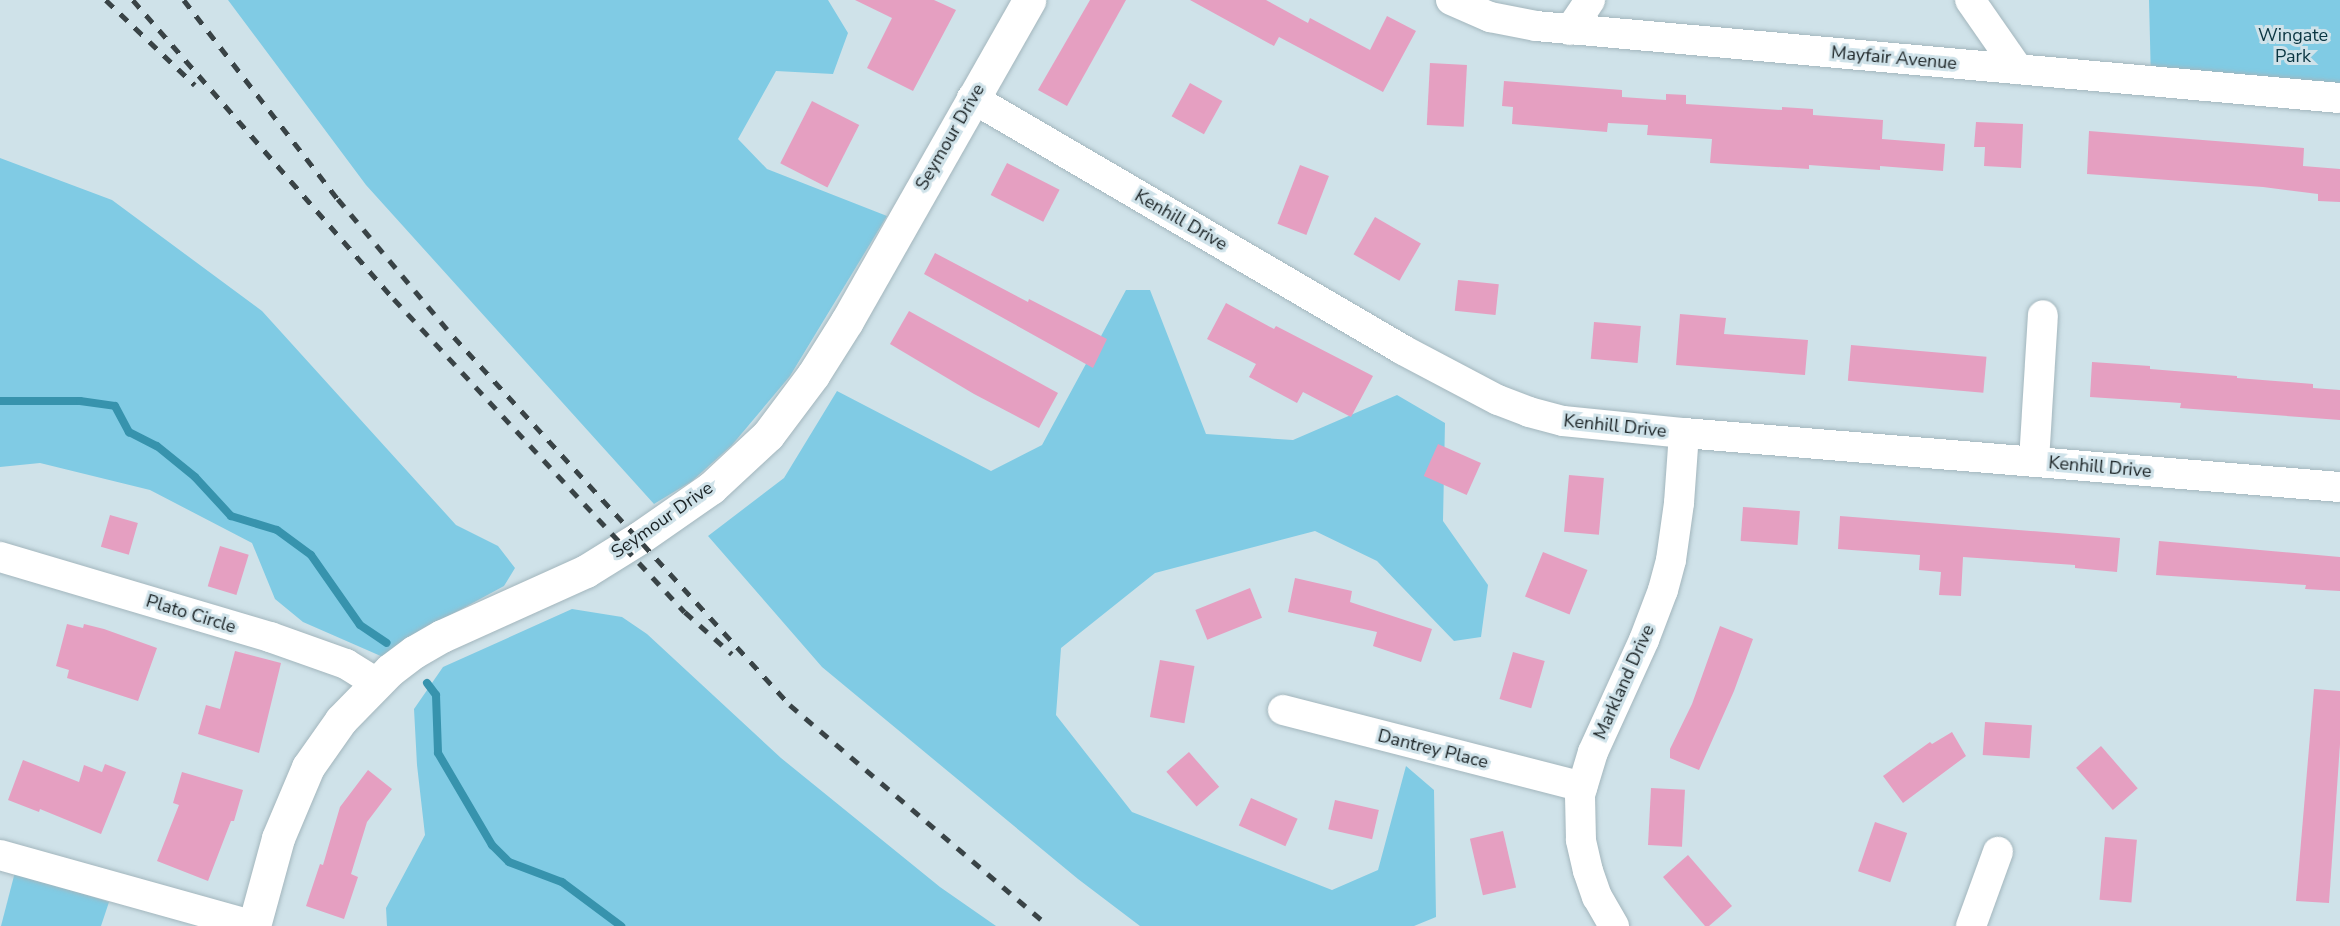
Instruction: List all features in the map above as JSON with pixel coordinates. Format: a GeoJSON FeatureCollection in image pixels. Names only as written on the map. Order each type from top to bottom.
{"type":"FeatureCollection","features":[{"type":"Feature","properties":{"kind":"street","name":"Seymour Drive"},"geometry":{"type":"LineString","coordinates":[[254,926],[278,838],[309,766],[341,720],[376,683],[414,652],[586,571],[658,526],[711,488],[768,435],[792,405],[826,355],[1029,0]]}},
{"type":"Feature","properties":{"kind":"street","name":"Mayfair Avenue"},"geometry":{"type":"LineString","coordinates":[[1451,0],[1490,17],[1570,30],[2340,98]]}},
{"type":"Feature","properties":{"kind":"street"},"geometry":{"type":"LineString","coordinates":[[1570,30],[1590,0]]}},
{"type":"Feature","properties":{"kind":"street"},"geometry":{"type":"LineString","coordinates":[[1970,0],[2018,69]]}},
{"type":"Feature","properties":{"kind":"street","name":"Kenhill Drive"},"geometry":{"type":"LineString","coordinates":[[972,98],[1403,350],[1498,400],[1563,421],[2340,487]]}},
{"type":"Feature","properties":{"kind":"street"},"geometry":{"type":"LineString","coordinates":[[2034,461],[2043,315]]}},
{"type":"Feature","properties":{"kind":"street","name":"Markland Drive"},"geometry":{"type":"LineString","coordinates":[[1614,926],[1597,897],[1581,840],[1582,787],[1593,752],[1644,640],[1663,590],[1671,560],[1679,504],[1684,433]]}},
{"type":"Feature","properties":{"kind":"street","name":"Plato Circle"},"geometry":{"type":"LineString","coordinates":[[0,557],[270,637],[346,664],[376,683]]}},
{"type":"Feature","properties":{"kind":"street","name":"Dantrey Place"},"geometry":{"type":"LineString","coordinates":[[1283,710],[1582,787]]}},
{"type":"Feature","properties":{"kind":"street"},"geometry":{"type":"LineString","coordinates":[[1971,926],[1998,852]]}},
{"type":"Feature","properties":{"kind":"street"},"geometry":{"type":"LineString","coordinates":[[0,855],[254,926]]}},
{"type":"Feature","properties":{"kind":"green space"},"geometry":{"type":"Polygon","coordinates":[[[228,0],[828,0],[848,33],[833,74],[776,71],[738,139],[767,169],[887,216],[790,376],[732,445],[692,481],[654,504],[366,185],[228,0]]]}},
{"type":"Feature","properties":{"kind":"green space","name":"Wingate Park"},"geometry":{"type":"Polygon","coordinates":[[[2149,0],[2340,0],[2340,98],[2151,81],[2149,0]]]}},
{"type":"Feature","properties":{"kind":"green space"},"geometry":{"type":"Polygon","coordinates":[[[0,158],[112,200],[262,311],[456,525],[498,546],[515,568],[504,586],[432,625],[383,657],[303,622],[275,599],[252,543],[150,490],[40,463],[0,467],[0,158]]]}},
{"type":"Feature","properties":{"kind":"green space"},"geometry":{"type":"Polygon","coordinates":[[[1126,290],[1150,290],[1206,434],[1293,440],[1397,395],[1445,423],[1443,521],[1488,585],[1481,637],[1454,641],[1377,561],[1315,531],[1155,573],[1061,648],[1056,715],[1132,812],[1332,890],[1378,870],[1406,766],[1434,790],[1436,917],[1414,926],[1140,926],[1078,879],[822,667],[708,536],[784,478],[837,391],[991,471],[1042,445],[1126,290]]]}},
{"type":"Feature","properties":{"kind":"green space"},"geometry":{"type":"Polygon","coordinates":[[[572,609],[622,617],[647,634],[781,758],[940,887],[996,926],[387,926],[386,908],[425,835],[417,765],[414,709],[443,667],[572,609]]]}},
{"type":"Feature","properties":{"kind":"green space"},"geometry":{"type":"Polygon","coordinates":[[[15,872],[109,902],[101,926],[1,926],[15,872]]]}},
{"type":"Feature","properties":{"kind":"building"},"geometry":{"type":"Polygon","coordinates":[[[855,0],[934,0],[956,10],[913,91],[867,68],[892,18],[855,0]]]}},
{"type":"Feature","properties":{"kind":"building"},"geometry":{"type":"Polygon","coordinates":[[[1090,0],[1126,0],[1067,106],[1038,90],[1090,0]]]}},
{"type":"Feature","properties":{"kind":"building"},"geometry":{"type":"Polygon","coordinates":[[[1190,0],[1266,0],[1308,23],[1310,18],[1370,50],[1387,16],[1416,31],[1383,92],[1279,37],[1274,46],[1190,0]]]}},
{"type":"Feature","properties":{"kind":"building"},"geometry":{"type":"Polygon","coordinates":[[[1430,63],[1467,65],[1464,127],[1427,125],[1430,63]]]}},
{"type":"Feature","properties":{"kind":"building"},"geometry":{"type":"Polygon","coordinates":[[[1504,81],[1622,90],[1622,97],[1666,100],[1666,94],[1686,95],[1686,104],[1782,110],[1782,107],[1813,109],[1813,115],[1883,120],[1882,139],[1945,144],[1943,171],[1880,166],[1880,170],[1809,165],[1809,169],[1710,163],[1712,139],[1647,135],[1648,125],[1608,123],[1607,132],[1512,124],[1513,107],[1502,106],[1504,81]]]}},
{"type":"Feature","properties":{"kind":"building"},"geometry":{"type":"Polygon","coordinates":[[[1190,83],[1222,101],[1204,134],[1172,116],[1190,83]]]}},
{"type":"Feature","properties":{"kind":"building"},"geometry":{"type":"Polygon","coordinates":[[[812,101],[859,125],[827,187],[780,163],[812,101]]]}},
{"type":"Feature","properties":{"kind":"building"},"geometry":{"type":"Polygon","coordinates":[[[1976,122],[2023,124],[2021,168],[1984,166],[1985,147],[1974,147],[1976,122]]]}},
{"type":"Feature","properties":{"kind":"building"},"geometry":{"type":"Polygon","coordinates":[[[2089,131],[2304,148],[2303,166],[2340,169],[2340,202],[2318,201],[2318,194],[2263,187],[2087,174],[2089,131]]]}},
{"type":"Feature","properties":{"kind":"building"},"geometry":{"type":"Polygon","coordinates":[[[1007,163],[1060,190],[1043,222],[991,195],[1007,163]]]}},
{"type":"Feature","properties":{"kind":"building"},"geometry":{"type":"Polygon","coordinates":[[[1300,165],[1329,176],[1306,235],[1277,224],[1300,165]]]}},
{"type":"Feature","properties":{"kind":"building"},"geometry":{"type":"Polygon","coordinates":[[[1375,217],[1421,244],[1399,281],[1354,254],[1375,217]]]}},
{"type":"Feature","properties":{"kind":"building"},"geometry":{"type":"Polygon","coordinates":[[[935,253],[1028,302],[1029,299],[1107,339],[1093,368],[924,274],[935,253]]]}},
{"type":"Feature","properties":{"kind":"building"},"geometry":{"type":"Polygon","coordinates":[[[1458,280],[1499,284],[1496,315],[1455,311],[1458,280]]]}},
{"type":"Feature","properties":{"kind":"building"},"geometry":{"type":"Polygon","coordinates":[[[1226,303],[1274,329],[1276,326],[1373,376],[1351,417],[1303,392],[1297,403],[1249,377],[1256,364],[1207,339],[1226,303]]]}},
{"type":"Feature","properties":{"kind":"building"},"geometry":{"type":"Polygon","coordinates":[[[909,311],[1058,393],[1039,428],[974,394],[890,344],[909,311]]]}},
{"type":"Feature","properties":{"kind":"building"},"geometry":{"type":"Polygon","coordinates":[[[1680,314],[1726,318],[1724,334],[1808,340],[1805,375],[1676,365],[1680,314]]]}},
{"type":"Feature","properties":{"kind":"building"},"geometry":{"type":"Polygon","coordinates":[[[1594,322],[1641,326],[1638,363],[1591,359],[1594,322]]]}},
{"type":"Feature","properties":{"kind":"building"},"geometry":{"type":"Polygon","coordinates":[[[1851,345],[1986,357],[1983,393],[1848,381],[1851,345]]]}},
{"type":"Feature","properties":{"kind":"building"},"geometry":{"type":"Polygon","coordinates":[[[2092,362],[2313,384],[2313,388],[2340,390],[2340,420],[2180,408],[2181,403],[2090,397],[2092,362]]]}},
{"type":"Feature","properties":{"kind":"building"},"geometry":{"type":"Polygon","coordinates":[[[1438,444],[1481,463],[1467,495],[1424,476],[1438,444]]]}},
{"type":"Feature","properties":{"kind":"building"},"geometry":{"type":"Polygon","coordinates":[[[1569,475],[1604,478],[1599,535],[1564,532],[1569,475]]]}},
{"type":"Feature","properties":{"kind":"building"},"geometry":{"type":"Polygon","coordinates":[[[1743,507],[1800,511],[1797,545],[1741,541],[1743,507]]]}},
{"type":"Feature","properties":{"kind":"building"},"geometry":{"type":"Polygon","coordinates":[[[110,515],[138,523],[129,555],[101,547],[110,515]]]}},
{"type":"Feature","properties":{"kind":"building"},"geometry":{"type":"Polygon","coordinates":[[[1840,516],[2120,538],[2117,572],[2075,568],[2075,565],[1963,557],[1961,596],[1939,595],[1941,572],[1919,570],[1920,555],[1838,549],[1840,516]]]}},
{"type":"Feature","properties":{"kind":"building"},"geometry":{"type":"Polygon","coordinates":[[[2159,541],[2340,557],[2340,591],[2305,589],[2306,585],[2156,575],[2159,541]]]}},
{"type":"Feature","properties":{"kind":"building"},"geometry":{"type":"Polygon","coordinates":[[[220,546],[249,555],[236,595],[208,586],[220,546]]]}},
{"type":"Feature","properties":{"kind":"building"},"geometry":{"type":"Polygon","coordinates":[[[1543,552],[1588,570],[1570,614],[1525,597],[1543,552]]]}},
{"type":"Feature","properties":{"kind":"building"},"geometry":{"type":"Polygon","coordinates":[[[1295,578],[1352,591],[1350,602],[1432,629],[1421,662],[1373,646],[1377,632],[1288,612],[1295,578]]]}},
{"type":"Feature","properties":{"kind":"building"},"geometry":{"type":"Polygon","coordinates":[[[1250,588],[1262,618],[1207,640],[1195,610],[1250,588]]]}},
{"type":"Feature","properties":{"kind":"building"},"geometry":{"type":"Polygon","coordinates":[[[67,624],[83,628],[84,624],[104,629],[157,648],[138,701],[67,678],[69,670],[56,666],[67,624]]]}},
{"type":"Feature","properties":{"kind":"building"},"geometry":{"type":"Polygon","coordinates":[[[1720,626],[1753,639],[1734,691],[1699,770],[1670,758],[1670,749],[1692,704],[1720,626]]]}},
{"type":"Feature","properties":{"kind":"building"},"geometry":{"type":"Polygon","coordinates":[[[235,651],[281,663],[259,753],[198,734],[206,705],[220,709],[235,651]]]}},
{"type":"Feature","properties":{"kind":"building"},"geometry":{"type":"Polygon","coordinates":[[[1513,652],[1545,661],[1531,708],[1499,699],[1513,652]]]}},
{"type":"Feature","properties":{"kind":"building"},"geometry":{"type":"Polygon","coordinates":[[[1160,660],[1194,666],[1184,723],[1150,717],[1160,660]]]}},
{"type":"Feature","properties":{"kind":"building"},"geometry":{"type":"Polygon","coordinates":[[[2314,689],[2340,691],[2340,744],[2329,903],[2296,901],[2314,689]]]}},
{"type":"Feature","properties":{"kind":"building"},"geometry":{"type":"Polygon","coordinates":[[[1985,722],[2032,725],[2030,758],[1983,755],[1985,722]]]}},
{"type":"Feature","properties":{"kind":"building"},"geometry":{"type":"Polygon","coordinates":[[[1952,732],[1966,756],[1903,803],[1883,776],[1930,742],[1932,744],[1952,732]]]}},
{"type":"Feature","properties":{"kind":"building"},"geometry":{"type":"Polygon","coordinates":[[[2101,746],[2138,788],[2113,810],[2076,768],[2101,746]]]}},
{"type":"Feature","properties":{"kind":"building"},"geometry":{"type":"Polygon","coordinates":[[[1189,752],[1219,787],[1197,806],[1166,772],[1189,752]]]}},
{"type":"Feature","properties":{"kind":"building"},"geometry":{"type":"Polygon","coordinates":[[[23,760],[79,782],[84,765],[102,772],[105,764],[126,772],[101,834],[40,809],[39,812],[8,800],[23,760]]]}},
{"type":"Feature","properties":{"kind":"building"},"geometry":{"type":"Polygon","coordinates":[[[368,770],[392,789],[367,822],[351,874],[358,877],[344,919],[306,906],[320,864],[323,865],[340,807],[368,770]]]}},
{"type":"Feature","properties":{"kind":"building"},"geometry":{"type":"Polygon","coordinates":[[[182,772],[243,790],[234,821],[231,821],[208,881],[157,861],[179,805],[173,803],[182,772]]]}},
{"type":"Feature","properties":{"kind":"building"},"geometry":{"type":"Polygon","coordinates":[[[1651,788],[1685,790],[1682,847],[1648,845],[1651,788]]]}},
{"type":"Feature","properties":{"kind":"building"},"geometry":{"type":"Polygon","coordinates":[[[1251,798],[1298,819],[1285,846],[1239,825],[1251,798]]]}},
{"type":"Feature","properties":{"kind":"building"},"geometry":{"type":"Polygon","coordinates":[[[1335,800],[1379,810],[1372,839],[1328,829],[1335,800]]]}},
{"type":"Feature","properties":{"kind":"building"},"geometry":{"type":"Polygon","coordinates":[[[1875,822],[1907,833],[1890,882],[1858,871],[1875,822]]]}},
{"type":"Feature","properties":{"kind":"building"},"geometry":{"type":"Polygon","coordinates":[[[1503,831],[1516,888],[1483,895],[1470,839],[1503,831]]]}},
{"type":"Feature","properties":{"kind":"building"},"geometry":{"type":"Polygon","coordinates":[[[2105,837],[2137,840],[2131,903],[2100,900],[2105,837]]]}},
{"type":"Feature","properties":{"kind":"building"},"geometry":{"type":"Polygon","coordinates":[[[1688,855],[1732,906],[1709,926],[1705,926],[1663,877],[1688,855]]]}},
{"type":"Feature","properties":{"kind":"waterway"},"geometry":{"type":"LineString","coordinates":[[0,401],[80,401],[115,406],[129,432],[157,446],[195,477],[231,516],[277,530],[311,555],[360,625],[387,643]]}},
{"type":"Feature","properties":{"kind":"waterway"},"geometry":{"type":"LineString","coordinates":[[427,683],[436,695],[438,753],[492,845],[509,862],[562,882],[621,926]]}},
{"type":"Feature","properties":{"kind":"railway"},"geometry":{"type":"LineString","coordinates":[[106,0],[195,85]]}},
{"type":"Feature","properties":{"kind":"railway"},"geometry":{"type":"LineString","coordinates":[[133,0],[394,299],[685,612],[732,654]]}},
{"type":"Feature","properties":{"kind":"railway"},"geometry":{"type":"LineString","coordinates":[[184,0],[338,199],[454,337],[790,705],[1049,926]]}}]}
